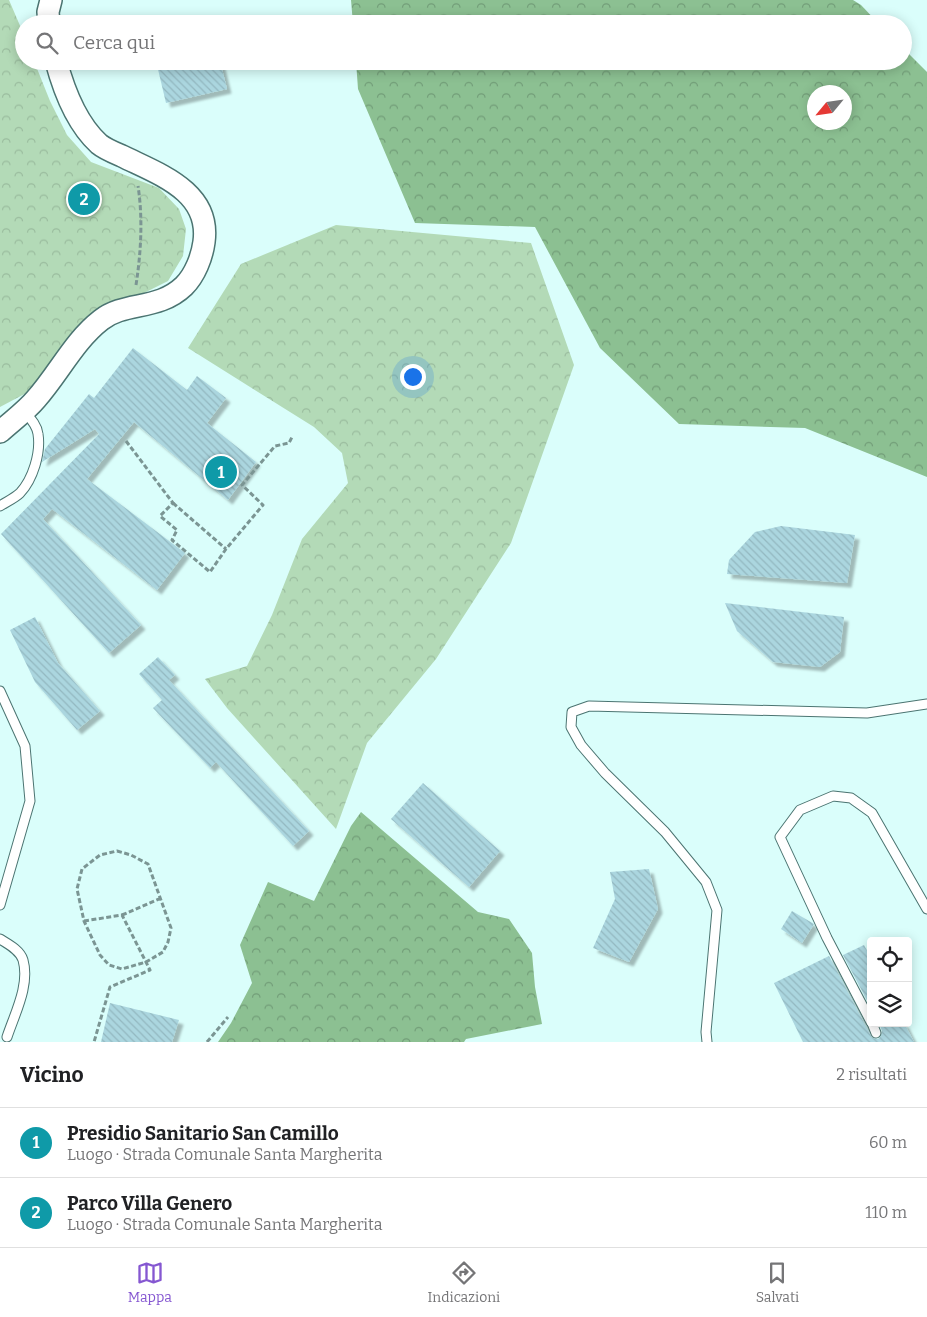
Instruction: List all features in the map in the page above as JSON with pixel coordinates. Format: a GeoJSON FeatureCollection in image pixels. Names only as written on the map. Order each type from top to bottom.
{"type":"FeatureCollection","features":[{"type":"Feature","properties":{"kind":"street"},"geometry":{"type":"LineString","coordinates":[[48,15],[51,0]]}},
{"type":"Feature","properties":{"kind":"street"},"geometry":{"type":"LineString","coordinates":[[0,432],[36,399],[89,330],[103,318],[115,312],[152,304],[169,297],[184,286],[194,272],[202,254],[205,233],[201,214],[191,196],[175,182],[100,145],[81,124],[58,70]]}},
{"type":"Feature","properties":{"kind":"lane"},"geometry":{"type":"LineString","coordinates":[[0,506],[20,493],[30,477],[38,454],[38,434],[35,425],[24,411]]}},
{"type":"Feature","properties":{"kind":"lane"},"geometry":{"type":"LineString","coordinates":[[0,691],[24,746],[30,801],[0,905]]}},
{"type":"Feature","properties":{"kind":"lane"},"geometry":{"type":"LineString","coordinates":[[707,1042],[706,1032],[717,910],[706,882],[665,832],[605,773],[581,745],[571,727],[572,712],[588,706],[867,713],[927,704]]}},
{"type":"Feature","properties":{"kind":"lane"},"geometry":{"type":"LineString","coordinates":[[867,1014],[827,938],[780,837],[800,810],[833,796],[851,798],[872,813],[927,909]]}},
{"type":"Feature","properties":{"kind":"lane"},"geometry":{"type":"LineString","coordinates":[[0,939],[14,948],[22,959],[25,983],[7,1037]]}},
{"type":"Feature","properties":{"kind":"lane"},"geometry":{"type":"LineString","coordinates":[[874,1027],[876,1032]]}},
{"type":"Feature","properties":{"kind":"path"},"geometry":{"type":"LineString","coordinates":[[133,308],[139,262],[140,201],[134,162]]}},
{"type":"Feature","properties":{"kind":"path"},"geometry":{"type":"LineString","coordinates":[[173,502],[160,516],[177,530],[172,540],[210,572],[226,548],[263,505],[242,485],[275,446],[289,443],[292,437]]}},
{"type":"Feature","properties":{"kind":"path"},"geometry":{"type":"LineString","coordinates":[[126,441],[173,502],[226,548]]}},
{"type":"Feature","properties":{"kind":"path"},"geometry":{"type":"LineString","coordinates":[[117,851],[132,854],[148,864],[171,928],[168,942],[163,952],[146,962],[122,968],[109,965],[100,954],[84,921],[77,889],[82,869],[100,855],[117,851]]}},
{"type":"Feature","properties":{"kind":"path"},"geometry":{"type":"LineString","coordinates":[[84,921],[122,915],[161,898]]}},
{"type":"Feature","properties":{"kind":"path"},"geometry":{"type":"LineString","coordinates":[[94,1042],[110,987],[150,970],[122,915]]}},
{"type":"Feature","properties":{"kind":"path"},"geometry":{"type":"LineString","coordinates":[[207,1042],[228,1017]]}},
{"type":"Feature","properties":{"kind":"green space"},"geometry":{"type":"Polygon","coordinates":[[[0,0],[9,0],[15,15],[15,70],[38,70],[67,135],[91,162],[159,188],[179,209],[186,229],[183,256],[168,281],[140,295],[95,311],[66,340],[51,367],[32,390],[0,407],[0,0]]]}},
{"type":"Feature","properties":{"kind":"green space"},"geometry":{"type":"Polygon","coordinates":[[[351,0],[853,0],[870,15],[352,15],[351,0]]]}},
{"type":"Feature","properties":{"kind":"green space"},"geometry":{"type":"Polygon","coordinates":[[[912,57],[927,72],[927,477],[805,428],[679,424],[600,348],[535,227],[415,223],[358,89],[357,70],[912,70],[912,57]]]}},
{"type":"Feature","properties":{"kind":"green space"},"geometry":{"type":"Polygon","coordinates":[[[336,225],[531,243],[574,365],[511,543],[436,659],[367,743],[336,829],[227,708],[205,679],[247,666],[272,615],[302,539],[348,483],[342,453],[314,427],[188,348],[241,264],[336,225]]]}},
{"type":"Feature","properties":{"kind":"green space"},"geometry":{"type":"Polygon","coordinates":[[[361,812],[478,912],[509,919],[532,953],[535,987],[542,1024],[466,1039],[464,1042],[218,1042],[231,1023],[252,983],[240,945],[268,882],[314,901],[351,826],[361,812]]]}},
{"type":"Feature","properties":{"kind":"building"},"geometry":{"type":"Polygon","coordinates":[[[158,70],[222,70],[227,89],[166,103],[158,70]]]}},
{"type":"Feature","properties":{"kind":"building"},"geometry":{"type":"Polygon","coordinates":[[[133,348],[187,390],[197,376],[226,398],[207,423],[256,462],[228,500],[134,422],[87,479],[185,553],[157,590],[52,509],[43,519],[141,625],[109,653],[1,534],[99,434],[95,429],[42,462],[45,449],[89,394],[94,398],[133,348]]]}},
{"type":"Feature","properties":{"kind":"building"},"geometry":{"type":"Polygon","coordinates":[[[781,526],[855,535],[847,583],[727,574],[729,560],[755,532],[781,526]]]}},
{"type":"Feature","properties":{"kind":"building"},"geometry":{"type":"Polygon","coordinates":[[[725,603],[844,617],[840,652],[820,667],[773,662],[737,631],[725,603]]]}},
{"type":"Feature","properties":{"kind":"building"},"geometry":{"type":"Polygon","coordinates":[[[35,617],[58,663],[100,711],[77,730],[35,682],[10,630],[35,617]]]}},
{"type":"Feature","properties":{"kind":"building"},"geometry":{"type":"Polygon","coordinates":[[[158,657],[175,675],[169,680],[309,831],[293,846],[216,762],[210,768],[153,708],[162,700],[139,674],[158,657]]]}},
{"type":"Feature","properties":{"kind":"building"},"geometry":{"type":"Polygon","coordinates":[[[423,783],[500,851],[469,887],[391,819],[423,783]]]}},
{"type":"Feature","properties":{"kind":"building"},"geometry":{"type":"Polygon","coordinates":[[[649,869],[658,909],[629,962],[593,948],[615,899],[610,872],[649,869]]]}},
{"type":"Feature","properties":{"kind":"building"},"geometry":{"type":"Polygon","coordinates":[[[792,911],[814,924],[802,943],[781,929],[792,911]]]}},
{"type":"Feature","properties":{"kind":"building"},"geometry":{"type":"Polygon","coordinates":[[[864,945],[867,951],[867,1000],[843,955],[864,945]]]}},
{"type":"Feature","properties":{"kind":"building"},"geometry":{"type":"Polygon","coordinates":[[[829,956],[872,1038],[878,1039],[881,1036],[880,1027],[906,1027],[914,1042],[803,1042],[774,983],[829,956]]]}},
{"type":"Feature","properties":{"kind":"building"},"geometry":{"type":"Polygon","coordinates":[[[110,1003],[179,1020],[172,1042],[101,1042],[110,1003]]]}},
{"type":"Feature","properties":{"kind":"place","name":"Parco Villa Genero"},"geometry":{"type":"Point","coordinates":[84,199]}},
{"type":"Feature","properties":{"kind":"place","name":"Presidio Sanitario San Camillo"},"geometry":{"type":"Point","coordinates":[221,472]}}]}
